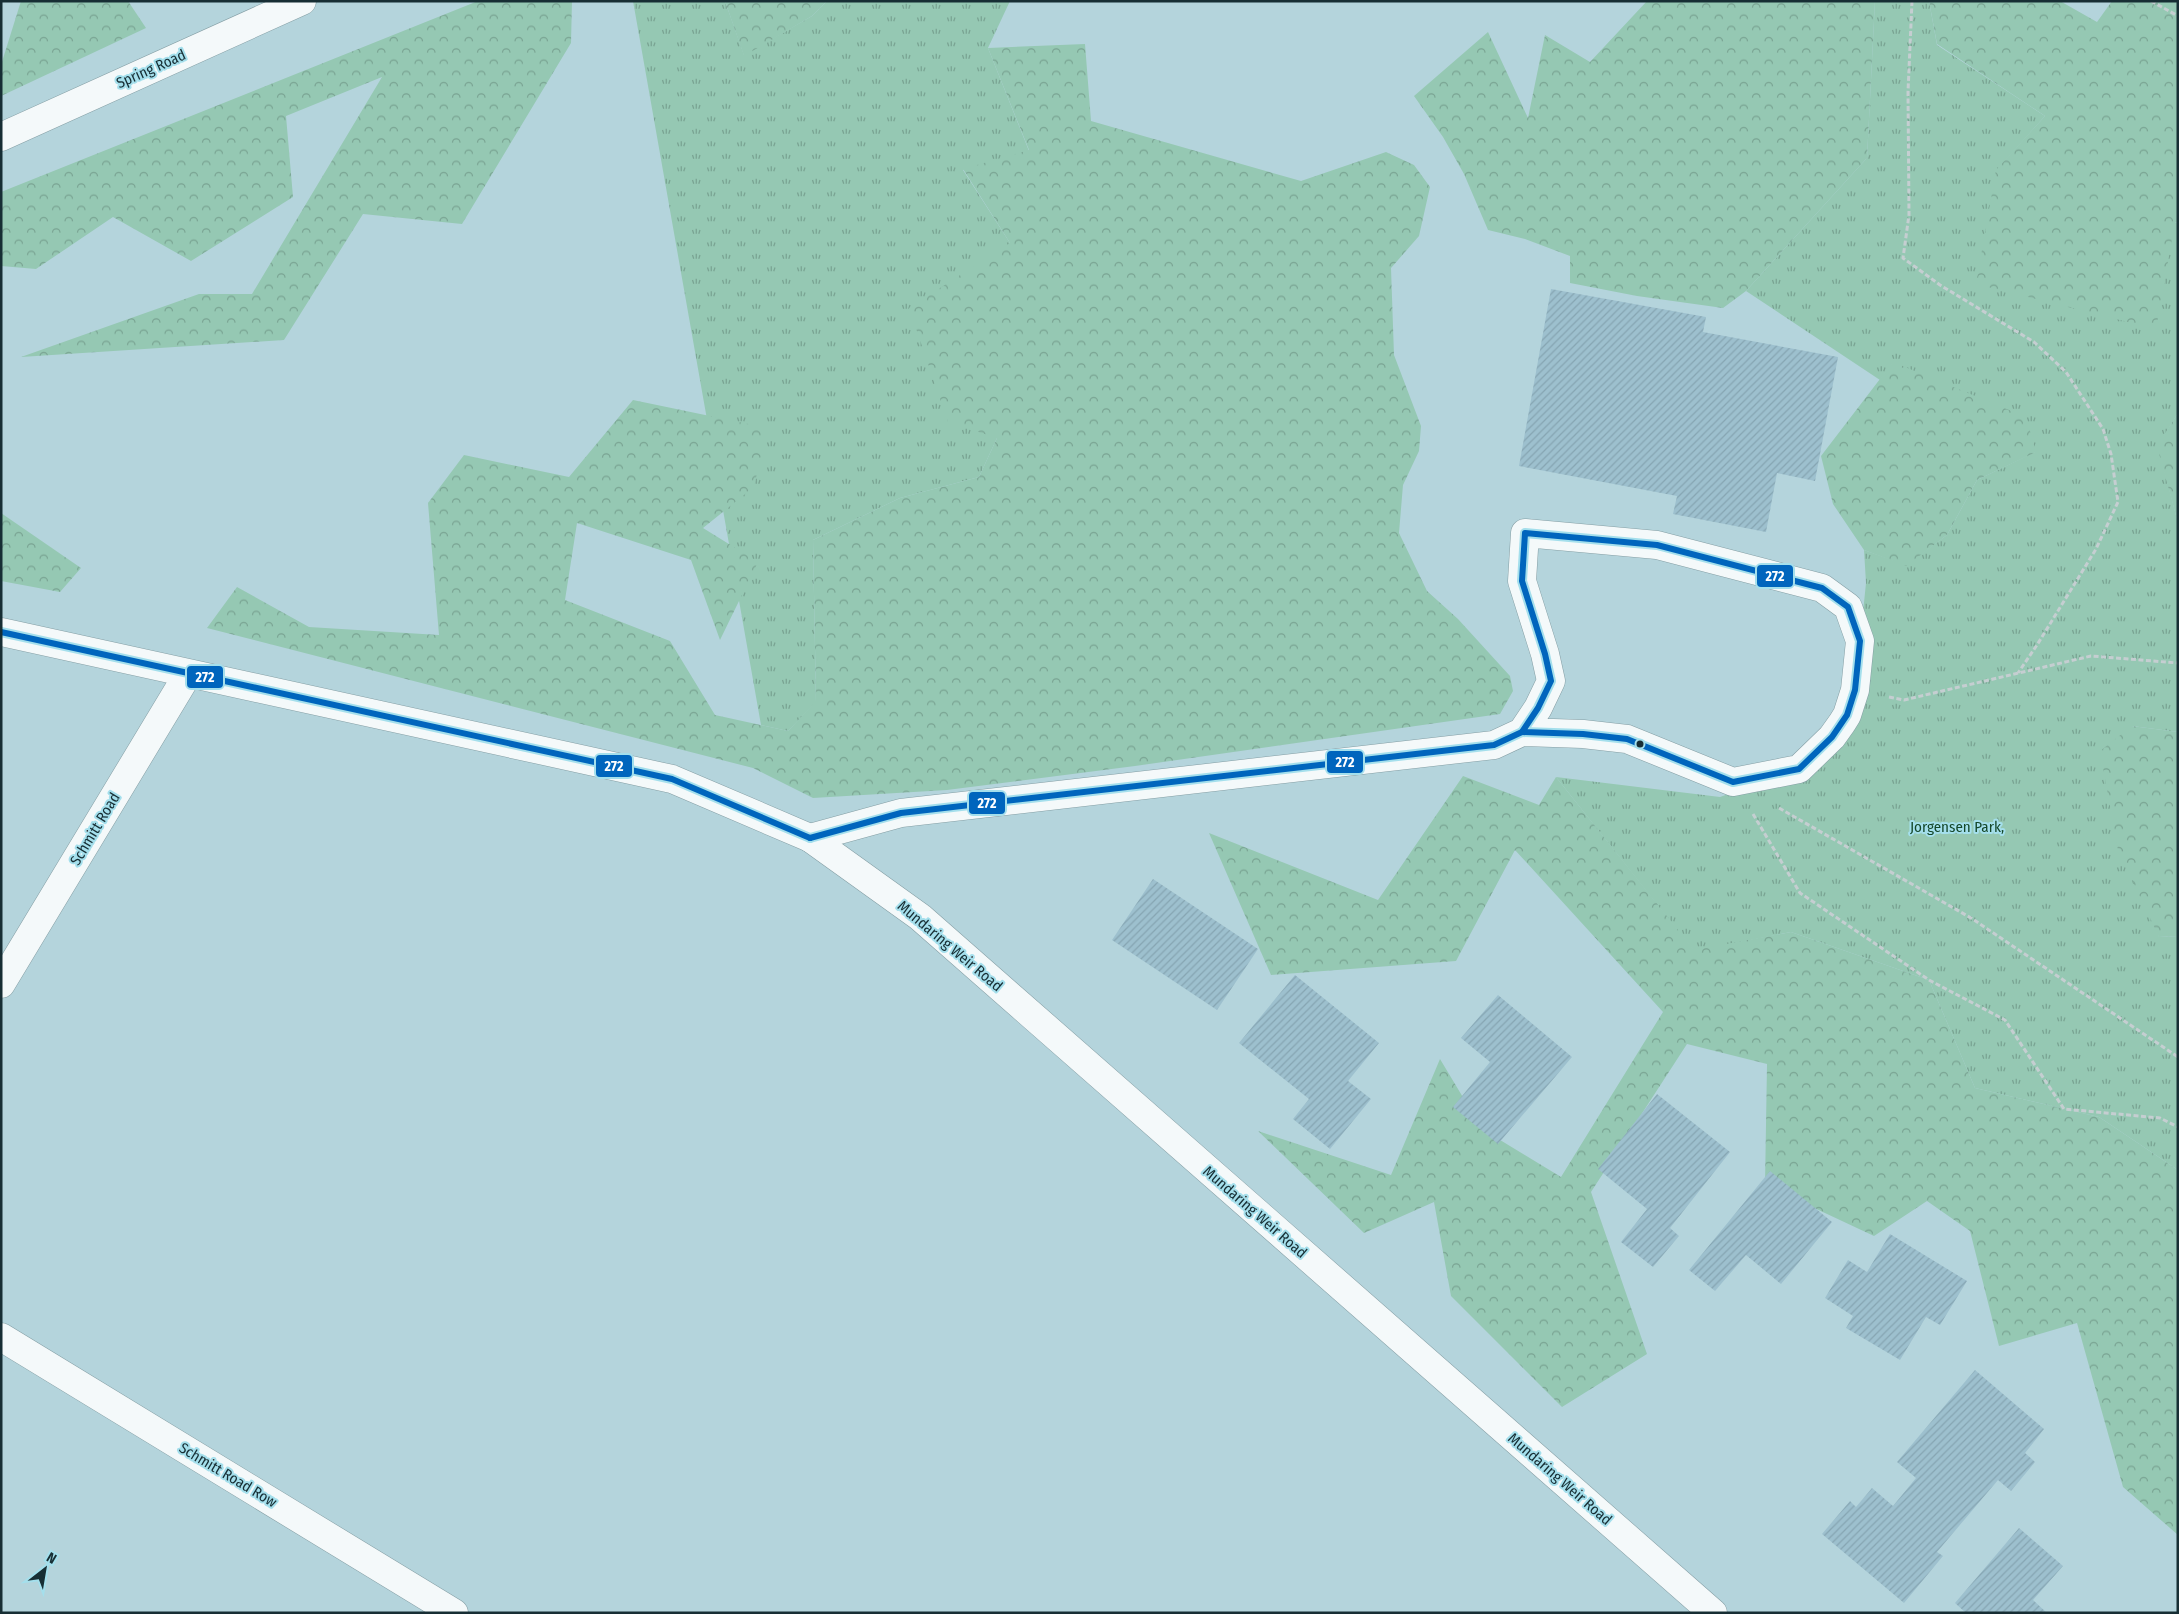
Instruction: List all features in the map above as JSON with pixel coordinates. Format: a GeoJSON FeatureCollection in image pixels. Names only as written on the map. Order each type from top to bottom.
{"type":"FeatureCollection","features":[{"type":"Feature","properties":{"kind":"street","name":"Spring Road"},"geometry":{"type":"LineString","coordinates":[[1,136],[302,1]]}},
{"type":"Feature","properties":{"kind":"street"},"geometry":{"type":"LineString","coordinates":[[810,838],[901,813],[1494,745],[1522,732],[1584,734],[1628,739],[1733,782],[1799,769],[1832,737],[1848,715],[1855,690],[1860,641],[1848,607],[1822,588],[1657,545],[1525,533],[1522,581],[1545,654],[1550,681],[1538,708],[1522,732]]}},
{"type":"Feature","properties":{"kind":"street","name":"Mundaring Weir Road"},"geometry":{"type":"LineString","coordinates":[[1,632],[672,779],[810,838],[920,917],[1711,1612]]}},
{"type":"Feature","properties":{"kind":"street","name":"Schmitt Road"},"geometry":{"type":"LineString","coordinates":[[1,984],[188,674]]}},
{"type":"Feature","properties":{"kind":"street","name":"Schmitt Road Row"},"geometry":{"type":"LineString","coordinates":[[1,1337],[454,1613]]}},
{"type":"Feature","properties":{"kind":"path"},"geometry":{"type":"LineString","coordinates":[[1912,1],[1908,92],[1909,215],[1903,258],[1940,285],[2034,342],[2066,372],[2103,429],[2111,454],[2118,502],[2096,549],[2038,645],[2018,673]]}},
{"type":"Feature","properties":{"kind":"path"},"geometry":{"type":"LineString","coordinates":[[2151,1],[2178,16]]}},
{"type":"Feature","properties":{"kind":"path"},"geometry":{"type":"LineString","coordinates":[[1855,690],[1904,700],[2091,656],[2178,663]]}},
{"type":"Feature","properties":{"kind":"path"},"geometry":{"type":"LineString","coordinates":[[1733,782],[1971,918],[2178,1057]]}},
{"type":"Feature","properties":{"kind":"path"},"geometry":{"type":"LineString","coordinates":[[1733,782],[1800,892],[1929,980],[2005,1020],[2064,1109],[2160,1118],[2178,1127]]}},
{"type":"Feature","properties":{"kind":"green space"},"geometry":{"type":"Polygon","coordinates":[[[21,1],[128,1],[146,28],[1,96],[1,65],[21,1]]]}},
{"type":"Feature","properties":{"kind":"green space"},"geometry":{"type":"Polygon","coordinates":[[[478,1],[572,1],[571,43],[462,224],[363,214],[284,340],[21,357],[199,294],[252,294],[382,77],[286,116],[293,197],[191,261],[113,217],[36,269],[1,266],[1,192],[478,1]]]}},
{"type":"Feature","properties":{"kind":"green space"},"geometry":{"type":"Polygon","coordinates":[[[633,1],[725,1],[744,55],[812,16],[827,1],[1010,1],[988,48],[1029,151],[963,170],[1010,243],[997,438],[979,477],[900,498],[813,540],[816,702],[788,731],[761,725],[633,1]]]}},
{"type":"Feature","properties":{"kind":"green space"},"geometry":{"type":"Polygon","coordinates":[[[725,1],[827,1],[812,16],[744,56],[725,1]]]}},
{"type":"Feature","properties":{"kind":"green space"},"geometry":{"type":"Polygon","coordinates":[[[1647,1],[1875,1],[1867,158],[1746,291],[1723,308],[1637,296],[1570,283],[1570,256],[1525,239],[1488,230],[1464,174],[1443,137],[1414,96],[1488,32],[1528,118],[1545,35],[1590,62],[1647,1]]]}},
{"type":"Feature","properties":{"kind":"green space","name":"Jorgensen Park,"},"geometry":{"type":"Polygon","coordinates":[[[1875,1],[1929,1],[1937,45],[2045,116],[1996,171],[2178,223],[2178,413],[2158,446],[2178,523],[2178,732],[2132,726],[2159,937],[2178,936],[2178,1170],[2099,1117],[1975,1088],[1929,980],[1791,932],[1694,951],[1556,777],[1720,797],[1799,769],[1855,690],[1866,583],[1864,550],[1906,565],[1947,535],[1977,480],[2035,452],[1893,363],[1880,380],[1746,291],[1867,158],[1875,1]]]}},
{"type":"Feature","properties":{"kind":"green space"},"geometry":{"type":"Polygon","coordinates":[[[1929,1],[2060,1],[2097,22],[2112,1],[2178,1],[2178,223],[2175,222],[2156,329],[1976,284],[1996,170],[2045,116],[1937,44],[1929,1]]]}},
{"type":"Feature","properties":{"kind":"green space"},"geometry":{"type":"Polygon","coordinates":[[[1085,44],[1091,121],[1301,181],[1386,152],[1414,165],[1430,187],[1419,236],[1391,268],[1394,355],[1421,426],[1419,451],[1403,485],[1399,533],[1427,591],[1458,619],[1510,676],[1513,691],[1500,714],[1135,766],[947,790],[813,798],[753,768],[207,628],[237,587],[309,627],[439,635],[428,503],[464,455],[569,477],[633,400],[767,428],[754,487],[703,528],[758,562],[720,640],[691,560],[577,523],[565,600],[670,641],[715,715],[788,731],[816,701],[813,540],[900,498],[979,477],[997,438],[948,422],[909,308],[1010,243],[963,169],[1029,150],[988,48],[1085,44]]]}},
{"type":"Feature","properties":{"kind":"green space"},"geometry":{"type":"Polygon","coordinates":[[[1893,362],[2026,417],[2036,452],[1977,480],[1947,535],[1906,566],[1864,550],[1833,504],[1821,456],[1893,362]]]}},
{"type":"Feature","properties":{"kind":"green space"},"geometry":{"type":"Polygon","coordinates":[[[2178,413],[2178,523],[2157,446],[2178,413]]]}},
{"type":"Feature","properties":{"kind":"green space"},"geometry":{"type":"Polygon","coordinates":[[[1,513],[81,568],[60,592],[1,581],[1,513]]]}},
{"type":"Feature","properties":{"kind":"green space"},"geometry":{"type":"Polygon","coordinates":[[[2132,726],[2178,732],[2178,936],[2159,937],[2118,850],[2100,751],[2132,726]]]}},
{"type":"Feature","properties":{"kind":"green space"},"geometry":{"type":"Polygon","coordinates":[[[1463,776],[1539,805],[1556,777],[1694,950],[1791,932],[1929,980],[1975,1088],[2099,1117],[2178,1170],[2178,1535],[2123,1487],[2077,1323],[1999,1346],[1970,1231],[1927,1201],[1874,1236],[1765,1185],[1767,1064],[1687,1044],[1591,1192],[1647,1354],[1562,1407],[1451,1296],[1434,1202],[1364,1233],[1258,1131],[1391,1175],[1440,1059],[1482,1129],[1561,1177],[1663,1012],[1515,850],[1456,961],[1271,975],[1209,833],[1378,900],[1463,776]]]}},
{"type":"Feature","properties":{"kind":"building"},"geometry":{"type":"Polygon","coordinates":[[[1551,289],[1706,317],[1703,332],[1838,357],[1815,481],[1777,473],[1766,532],[1673,514],[1677,496],[1519,466],[1551,289]]]}},
{"type":"Feature","properties":{"kind":"building"},"geometry":{"type":"Polygon","coordinates":[[[1153,879],[1258,949],[1217,1010],[1112,940],[1153,879]]]}},
{"type":"Feature","properties":{"kind":"building"},"geometry":{"type":"Polygon","coordinates":[[[1295,975],[1379,1043],[1348,1081],[1371,1099],[1330,1149],[1293,1119],[1309,1099],[1239,1043],[1295,975]]]}},
{"type":"Feature","properties":{"kind":"building"},"geometry":{"type":"Polygon","coordinates":[[[1498,995],[1572,1057],[1498,1144],[1453,1107],[1490,1062],[1461,1038],[1498,995]]]}},
{"type":"Feature","properties":{"kind":"building"},"geometry":{"type":"Polygon","coordinates":[[[1657,1094],[1730,1152],[1670,1228],[1679,1236],[1653,1267],[1621,1242],[1647,1209],[1598,1169],[1657,1094]]]}},
{"type":"Feature","properties":{"kind":"building"},"geometry":{"type":"Polygon","coordinates":[[[1770,1171],[1832,1222],[1781,1284],[1746,1255],[1715,1291],[1689,1270],[1770,1171]]]}},
{"type":"Feature","properties":{"kind":"building"},"geometry":{"type":"Polygon","coordinates":[[[1890,1234],[1967,1281],[1940,1325],[1926,1317],[1900,1360],[1846,1328],[1853,1316],[1825,1298],[1848,1260],[1867,1272],[1890,1234]]]}},
{"type":"Feature","properties":{"kind":"building"},"geometry":{"type":"Polygon","coordinates":[[[1975,1370],[2044,1429],[2025,1453],[2035,1462],[2011,1491],[1998,1480],[1937,1552],[1943,1556],[1904,1603],[1822,1534],[1850,1501],[1856,1507],[1872,1488],[1893,1506],[1916,1478],[1897,1462],[1975,1370]]]}},
{"type":"Feature","properties":{"kind":"building"},"geometry":{"type":"Polygon","coordinates":[[[2019,1528],[2063,1566],[2033,1600],[2047,1613],[1966,1613],[1955,1603],[2019,1528]]]}},
{"type":"Feature","properties":{"kind":"transit line","name":"272"},"geometry":{"type":"LineString","coordinates":[[1525,533],[1657,545],[1822,588],[1848,607],[1860,641],[1855,690],[1847,715],[1832,737],[1799,769],[1733,782],[1627,739],[1583,734],[1522,732],[1538,708],[1551,681],[1545,654],[1522,581],[1525,533]]}},
{"type":"Feature","properties":{"kind":"transit line","name":"272"},"geometry":{"type":"LineString","coordinates":[[1,632],[672,779],[810,838]]}},
{"type":"Feature","properties":{"kind":"transit line","name":"272"},"geometry":{"type":"LineString","coordinates":[[810,838],[901,813],[1494,745],[1522,732]]}}]}
